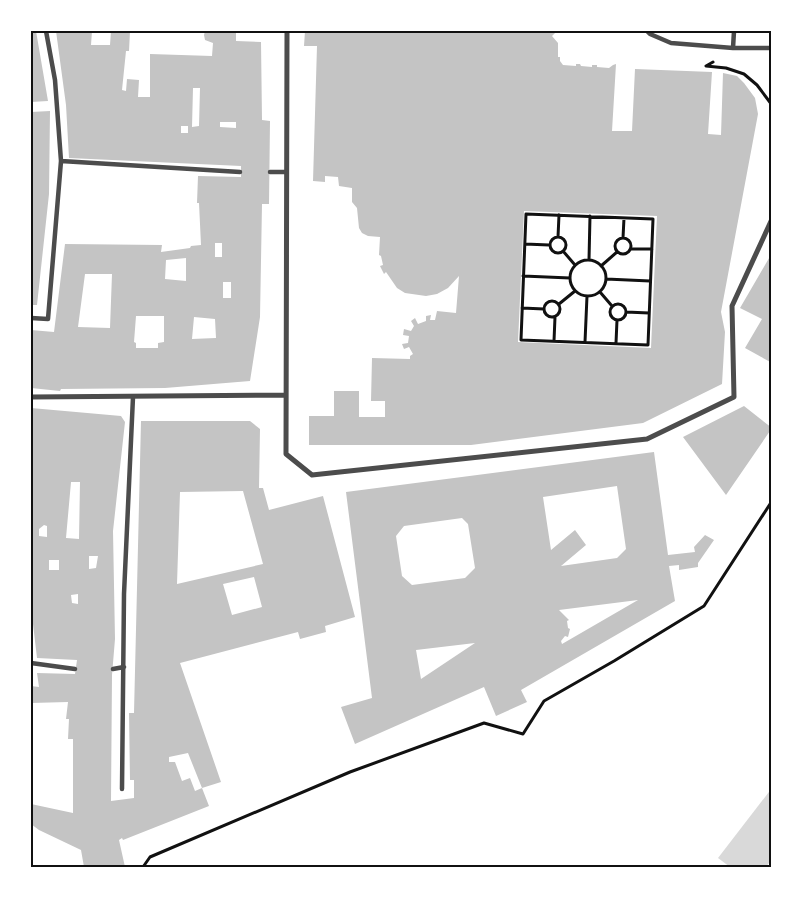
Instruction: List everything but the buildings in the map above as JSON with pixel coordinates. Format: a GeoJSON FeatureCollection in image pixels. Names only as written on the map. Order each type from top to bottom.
{"type":"FeatureCollection","features":[{"type":"Feature","properties":{"kind":"street"},"geometry":{"type":"LineString","coordinates":[[31,318],[48,319],[60,161],[55,80],[46,31]]}},
{"type":"Feature","properties":{"kind":"street"},"geometry":{"type":"LineString","coordinates":[[287,31],[286,454],[312,475],[647,438],[734,397],[732,306],[772,219]]}},
{"type":"Feature","properties":{"kind":"street"},"geometry":{"type":"LineString","coordinates":[[647,31],[671,43],[733,48],[772,48]]}},
{"type":"Feature","properties":{"kind":"street"},"geometry":{"type":"LineString","coordinates":[[733,48],[734,31]]}},
{"type":"Feature","properties":{"kind":"street"},"geometry":{"type":"LineString","coordinates":[[60,161],[240,172]]}},
{"type":"Feature","properties":{"kind":"street"},"geometry":{"type":"LineString","coordinates":[[270,172],[286,172]]}},
{"type":"Feature","properties":{"kind":"street"},"geometry":{"type":"LineString","coordinates":[[31,397],[286,395]]}},
{"type":"Feature","properties":{"kind":"street"},"geometry":{"type":"LineString","coordinates":[[122,789],[124,594],[133,397]]}},
{"type":"Feature","properties":{"kind":"street"},"geometry":{"type":"LineString","coordinates":[[31,663],[75,669]]}},
{"type":"Feature","properties":{"kind":"street"},"geometry":{"type":"LineString","coordinates":[[113,670],[124,667]]}},
{"type":"Feature","properties":{"kind":"path"},"geometry":{"type":"LineString","coordinates":[[733,48],[706,66],[726,68],[744,74],[757,85],[772,105]]}},
{"type":"Feature","properties":{"kind":"path"},"geometry":{"type":"LineString","coordinates":[[526,214],[559,215],[653,219],[648,345],[521,340],[526,214]]}},
{"type":"Feature","properties":{"kind":"path"},"geometry":{"type":"LineString","coordinates":[[558,237],[559,215]]}},
{"type":"Feature","properties":{"kind":"path"},"geometry":{"type":"LineString","coordinates":[[589,260],[590,216]]}},
{"type":"Feature","properties":{"kind":"path"},"geometry":{"type":"LineString","coordinates":[[623,238],[624,218]]}},
{"type":"Feature","properties":{"kind":"path"},"geometry":{"type":"LineString","coordinates":[[558,237],[565,241],[566,248],[563,252],[556,254],[550,249],[550,245],[552,239],[558,237]]}},
{"type":"Feature","properties":{"kind":"path"},"geometry":{"type":"LineString","coordinates":[[617,252],[615,243],[620,238],[629,241],[631,248]]}},
{"type":"Feature","properties":{"kind":"path"},"geometry":{"type":"LineString","coordinates":[[525,244],[550,245]]}},
{"type":"Feature","properties":{"kind":"path"},"geometry":{"type":"LineString","coordinates":[[617,252],[625,254],[631,248],[652,249]]}},
{"type":"Feature","properties":{"kind":"path"},"geometry":{"type":"LineString","coordinates":[[563,252],[575,265]]}},
{"type":"Feature","properties":{"kind":"path"},"geometry":{"type":"LineString","coordinates":[[601,266],[617,252]]}},
{"type":"Feature","properties":{"kind":"path"},"geometry":{"type":"LineString","coordinates":[[589,260],[601,266],[606,279],[600,292],[594,296],[581,296],[575,291],[570,278],[571,271],[581,261],[589,260]]}},
{"type":"Feature","properties":{"kind":"path"},"geometry":{"type":"LineString","coordinates":[[523,276],[570,278]]}},
{"type":"Feature","properties":{"kind":"path"},"geometry":{"type":"LineString","coordinates":[[606,279],[650,281]]}},
{"type":"Feature","properties":{"kind":"path"},"geometry":{"type":"LineString","coordinates":[[559,304],[575,291]]}},
{"type":"Feature","properties":{"kind":"path"},"geometry":{"type":"LineString","coordinates":[[600,292],[612,306]]}},
{"type":"Feature","properties":{"kind":"path"},"geometry":{"type":"LineString","coordinates":[[585,342],[587,296]]}},
{"type":"Feature","properties":{"kind":"path"},"geometry":{"type":"LineString","coordinates":[[544,309],[548,302],[559,304]]}},
{"type":"Feature","properties":{"kind":"path"},"geometry":{"type":"LineString","coordinates":[[554,341],[555,317],[560,312],[559,304]]}},
{"type":"Feature","properties":{"kind":"path"},"geometry":{"type":"LineString","coordinates":[[612,306],[621,304],[626,312],[624,318],[617,320]]}},
{"type":"Feature","properties":{"kind":"path"},"geometry":{"type":"LineString","coordinates":[[612,306],[610,315],[617,320]]}},
{"type":"Feature","properties":{"kind":"path"},"geometry":{"type":"LineString","coordinates":[[522,308],[544,309]]}},
{"type":"Feature","properties":{"kind":"path"},"geometry":{"type":"LineString","coordinates":[[544,309],[547,316],[555,317]]}},
{"type":"Feature","properties":{"kind":"path"},"geometry":{"type":"LineString","coordinates":[[626,312],[649,313]]}},
{"type":"Feature","properties":{"kind":"path"},"geometry":{"type":"LineString","coordinates":[[616,343],[617,320]]}},
{"type":"Feature","properties":{"kind":"path"},"geometry":{"type":"LineString","coordinates":[[143,867],[150,857],[231,821],[350,772],[484,723],[523,734],[544,701],[704,606],[772,502]]}},
{"type":"Feature","properties":{"kind":"shaded area"},"geometry":{"type":"Polygon","coordinates":[[[772,788],[772,859],[766,867],[730,867],[718,858],[772,788]]]}}]}
